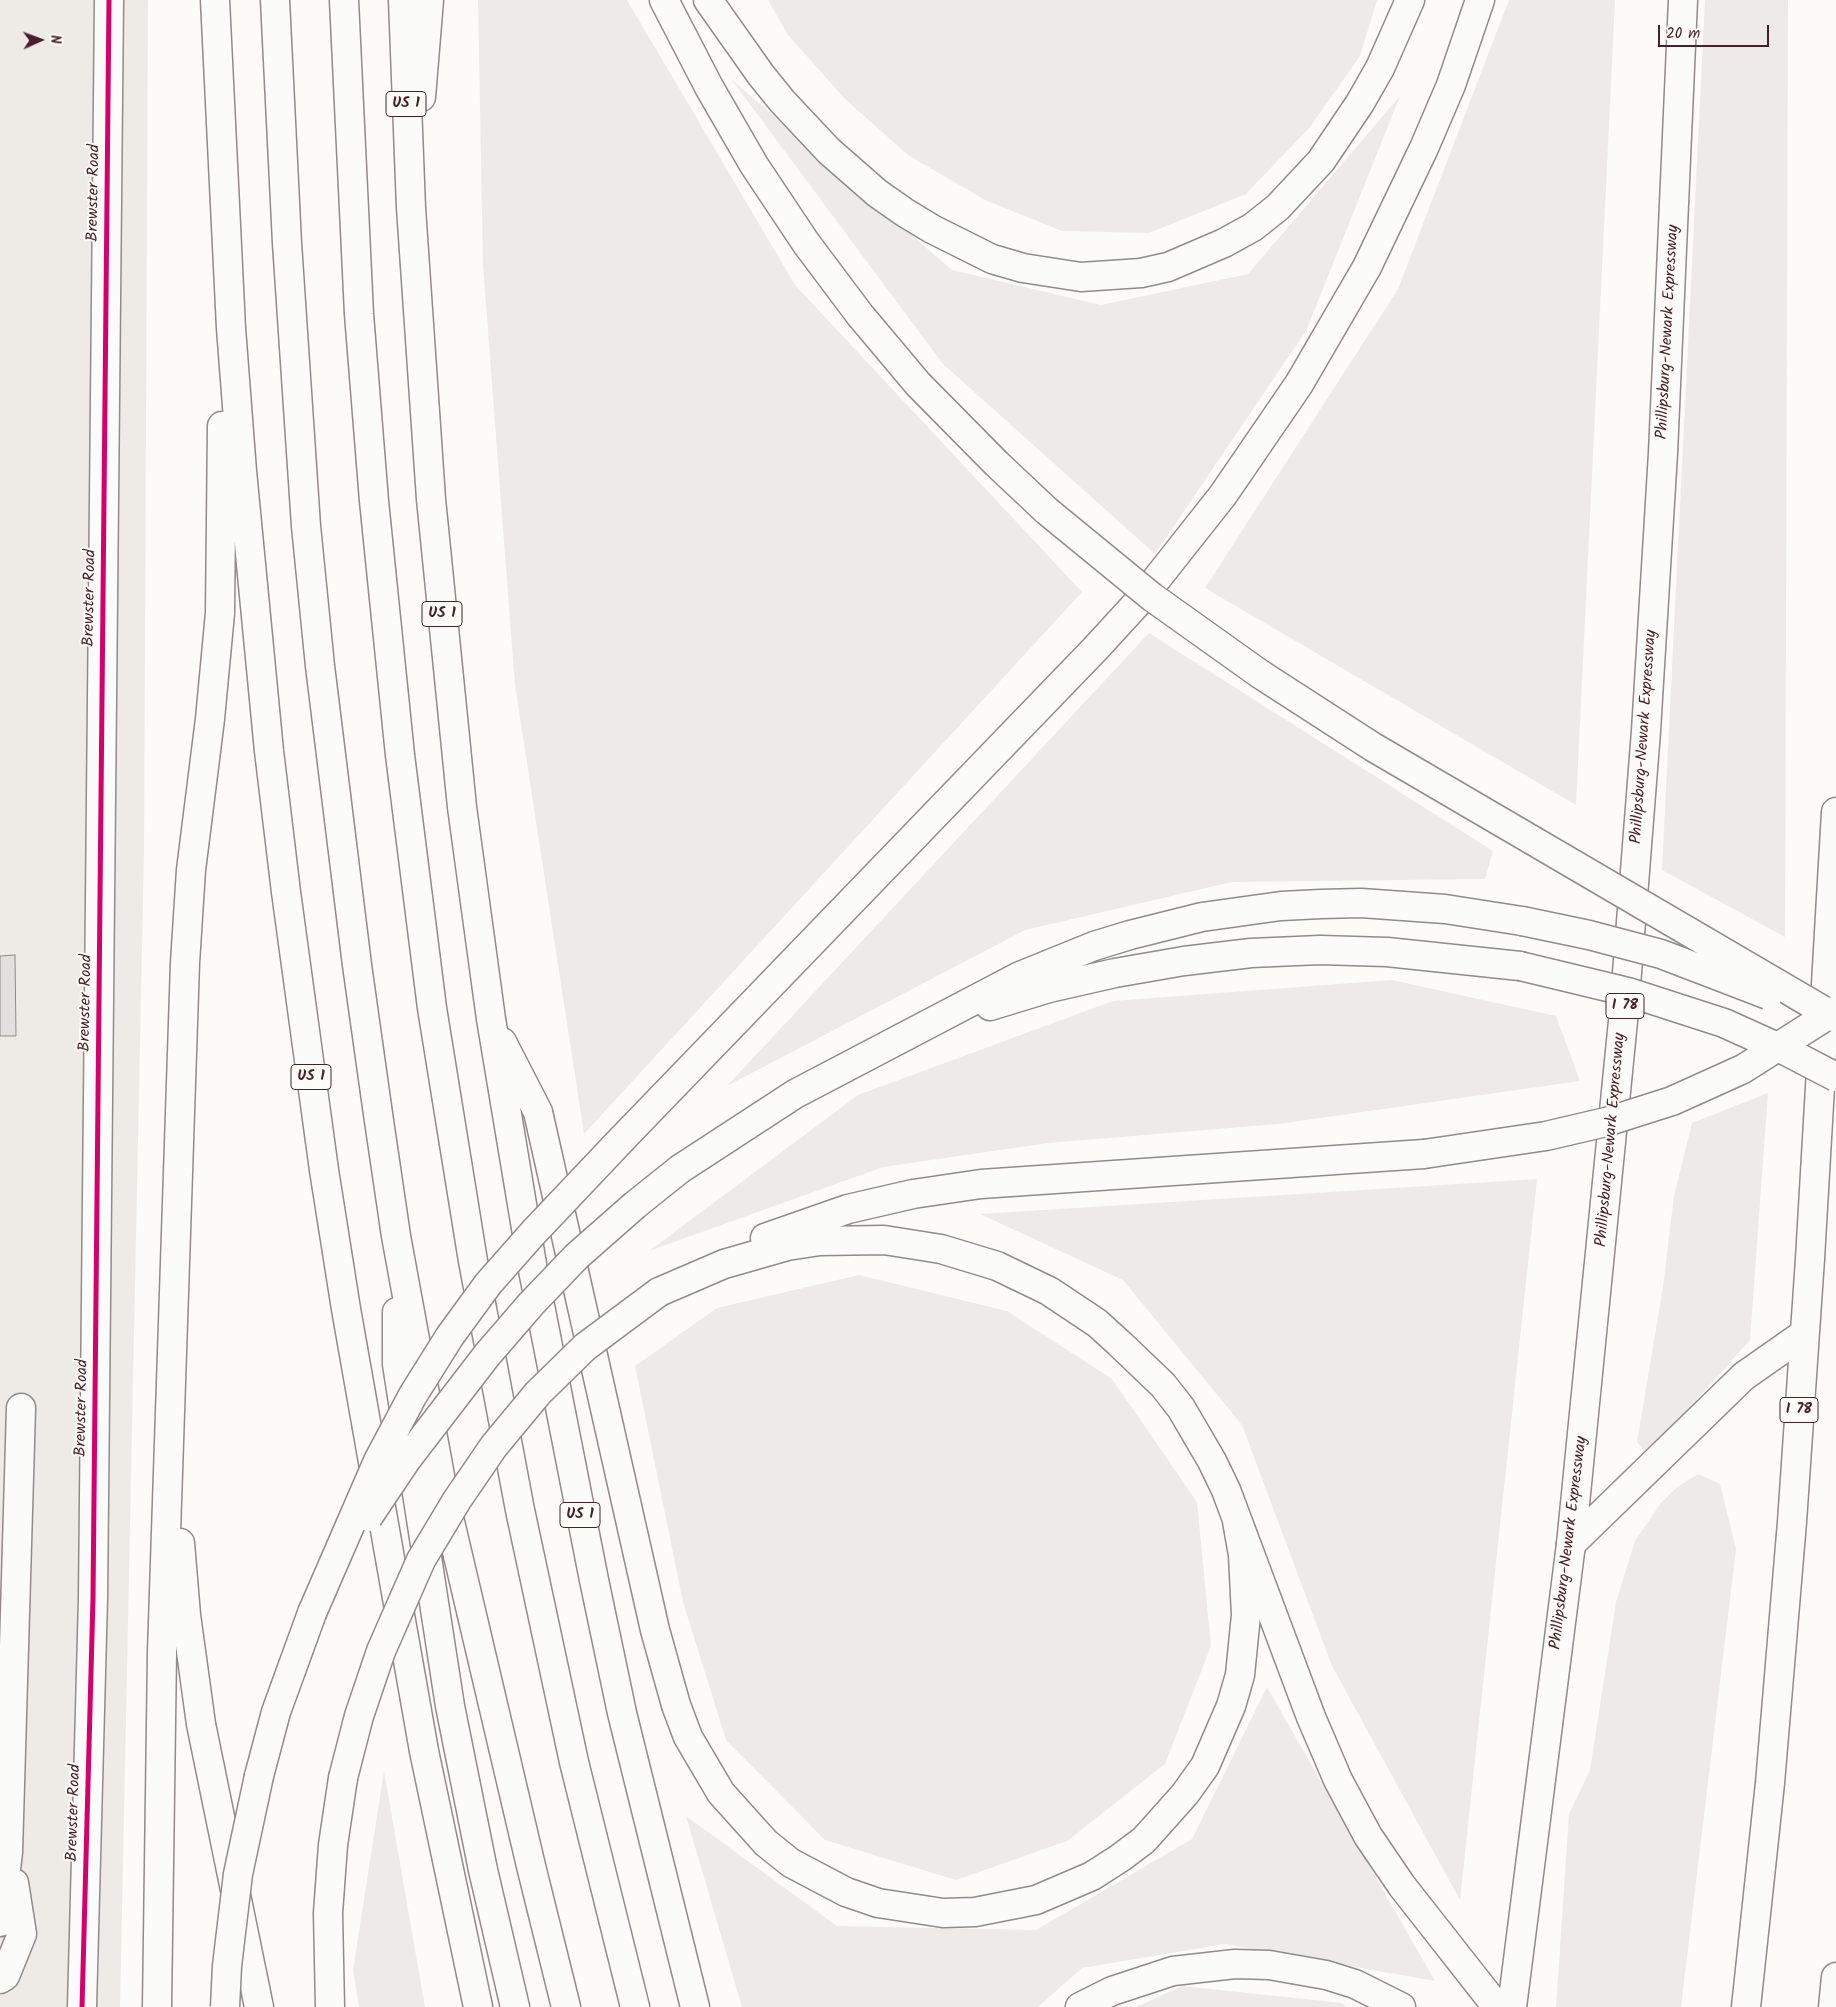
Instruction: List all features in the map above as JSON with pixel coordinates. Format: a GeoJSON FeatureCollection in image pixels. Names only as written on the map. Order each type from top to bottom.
{"type":"FeatureCollection","features":[{"type":"Feature","properties":{"kind":"main road","name":"Brewster Road"},"geometry":{"type":"LineString","coordinates":[[82,2007],[93,1598],[109,0]]}},
{"type":"Feature","properties":{"kind":"main road","name":"US 1"},"geometry":{"type":"LineString","coordinates":[[215,0],[231,328],[254,607],[269,751],[308,1052],[349,1329],[424,1751],[478,2007]]}},
{"type":"Feature","properties":{"kind":"main road"},"geometry":{"type":"LineString","coordinates":[[275,0],[287,243],[306,526],[320,666],[357,965],[396,1236],[443,1492],[526,1847],[566,2007]]}},
{"type":"Feature","properties":{"kind":"main road"},"geometry":{"type":"LineString","coordinates":[[344,0],[358,304],[374,501],[399,745],[432,1008],[473,1262],[520,1510],[574,1762],[635,2007]]}},
{"type":"Feature","properties":{"kind":"main road","name":"US 1"},"geometry":{"type":"LineString","coordinates":[[403,0],[411,208],[430,489],[462,807],[491,1019],[532,1260],[594,1580],[636,1769],[695,2007]]}},
{"type":"Feature","properties":{"kind":"main road"},"geometry":{"type":"LineString","coordinates":[[411,208],[429,0]]}},
{"type":"Feature","properties":{"kind":"main road"},"geometry":{"type":"LineString","coordinates":[[664,0],[709,87],[750,158],[806,242],[854,307],[918,384],[997,464],[1047,511],[1152,597],[1260,674],[1373,747],[1836,1018]]}},
{"type":"Feature","properties":{"kind":"main road"},"geometry":{"type":"LineString","coordinates":[[708,0],[761,75],[794,114],[852,172],[897,208],[960,244],[992,258],[1023,268],[1081,277],[1141,273],[1168,267],[1224,243],[1252,227],[1278,207],[1321,161],[1360,104],[1380,68],[1410,0]]}},
{"type":"Feature","properties":{"kind":"main road"},"geometry":{"type":"LineString","coordinates":[[225,2007],[227,1966],[238,1874],[259,1776],[276,1712],[312,1613],[378,1461],[413,1396],[450,1336],[488,1284],[622,1138],[1096,648],[1140,600],[1223,495],[1299,384],[1367,267],[1424,148],[1450,85],[1480,0]]}},
{"type":"Feature","properties":{"kind":"main road","name":"Phillipsburg-Newark Expressway"},"geometry":{"type":"LineString","coordinates":[[1512,2007],[1571,1544],[1599,1273],[1637,852],[1670,325],[1683,0]]}},
{"type":"Feature","properties":{"kind":"main road"},"geometry":{"type":"LineString","coordinates":[[157,2007],[160,1739],[170,1381],[187,915],[220,613],[224,189]]}},
{"type":"Feature","properties":{"kind":"main road","name":"I 78"},"geometry":{"type":"LineString","coordinates":[[1746,2007],[1782,1654],[1812,1240],[1836,812]]}},
{"type":"Feature","properties":{"kind":"main road"},"geometry":{"type":"LineString","coordinates":[[312,1613],[378,1502],[444,1408],[532,1304],[577,1256],[635,1205],[680,1169],[738,1129],[795,1094],[858,1059],[990,991],[1057,961],[1130,935],[1202,917],[1281,906],[1361,903],[1445,909],[1522,921],[1589,935],[1661,954],[1727,977],[1836,1024]]}},
{"type":"Feature","properties":{"kind":"main road"},"geometry":{"type":"LineString","coordinates":[[858,1059],[917,1033],[1001,1002],[1114,973],[1184,961],[1251,953],[1320,950],[1387,952],[1520,966],[1628,992],[1708,1018],[1763,1040],[1836,1077]]}},
{"type":"Feature","properties":{"kind":"main road"},"geometry":{"type":"LineString","coordinates":[[330,2007],[328,1913],[333,1845],[343,1778],[359,1716],[389,1632],[421,1560],[457,1500],[494,1446],[538,1393],[585,1347],[659,1292],[725,1256],[788,1229],[848,1209],[921,1193],[981,1184],[1046,1178],[1424,1154],[1546,1136],[1606,1122],[1672,1101],[1743,1069],[1836,1010]]}},
{"type":"Feature","properties":{"kind":"main road"},"geometry":{"type":"LineString","coordinates":[[491,1019],[538,1112],[653,1620],[676,1706],[688,1737],[721,1793],[766,1843],[791,1863],[846,1892],[878,1903],[943,1913],[975,1912],[1036,1900],[1092,1876],[1144,1840],[1185,1794],[1204,1766],[1231,1706],[1240,1675],[1246,1615],[1243,1555],[1237,1521]]}},
{"type":"Feature","properties":{"kind":"main road"},"geometry":{"type":"LineString","coordinates":[[396,1236],[397,1364],[454,1724],[483,1870],[514,2007]]}},
{"type":"Feature","properties":{"kind":"main road"},"geometry":{"type":"LineString","coordinates":[[659,1292],[724,1264],[787,1246],[820,1241],[868,1240],[912,1243],[970,1256],[997,1266],[1048,1291],[1096,1323],[1163,1385],[1181,1408],[1212,1461],[1237,1521],[1311,1717],[1338,1780],[1368,1836],[1424,1916],[1497,2007]]}},
{"type":"Feature","properties":{"kind":"main road"},"geometry":{"type":"LineString","coordinates":[[1571,1544],[1744,1376],[1804,1334]]}},
{"type":"Feature","properties":{"kind":"main road"},"geometry":{"type":"LineString","coordinates":[[170,1381],[181,1558],[193,1670],[219,1818],[259,2007]]}},
{"type":"Feature","properties":{"kind":"main road"},"geometry":{"type":"LineString","coordinates":[[0,1922],[8,1852],[21,1408]]}},
{"type":"Feature","properties":{"kind":"main road"},"geometry":{"type":"LineString","coordinates":[[0,1979],[5,1976],[22,1934],[8,1852]]}},
{"type":"Feature","properties":{"kind":"main road"},"geometry":{"type":"LineString","coordinates":[[466,1957],[468,2007]]}},
{"type":"Feature","properties":{"kind":"main road"},"geometry":{"type":"LineString","coordinates":[[1080,2007],[1112,1991],[1165,1973],[1235,1964],[1269,1966],[1326,1975],[1355,1984],[1401,2007]]}},
{"type":"Feature","properties":{"kind":"main road"},"geometry":{"type":"LineString","coordinates":[[1832,2007],[1836,1977]]}},
{"type":"Feature","properties":{"kind":"shaded area"},"geometry":{"type":"Polygon","coordinates":[[[0,0],[148,0],[144,852],[120,2007],[0,2007],[0,0]]]}},
{"type":"Feature","properties":{"kind":"shaded area"},"geometry":{"type":"Polygon","coordinates":[[[478,0],[627,0],[795,285],[1082,592],[584,1134],[515,685],[483,266],[478,0]]]}},
{"type":"Feature","properties":{"kind":"shaded area"},"geometry":{"type":"Polygon","coordinates":[[[768,0],[1377,0],[1360,56],[1310,127],[1246,194],[1149,233],[1062,231],[985,200],[908,155],[845,99],[788,35],[768,0]]]}},
{"type":"Feature","properties":{"kind":"shaded area"},"geometry":{"type":"Polygon","coordinates":[[[1509,0],[1615,0],[1576,805],[1205,588],[1398,289],[1509,0]]]}},
{"type":"Feature","properties":{"kind":"shaded area"},"geometry":{"type":"Polygon","coordinates":[[[1705,0],[1788,0],[1785,937],[1662,870],[1705,0]]]}},
{"type":"Feature","properties":{"kind":"shaded area"},"geometry":{"type":"Polygon","coordinates":[[[731,79],[952,270],[1101,305],[1248,274],[1400,96],[1306,331],[1155,554],[943,364],[731,79]]]}},
{"type":"Feature","properties":{"kind":"shaded area"},"geometry":{"type":"Polygon","coordinates":[[[1149,633],[1493,851],[1485,879],[1232,882],[1025,930],[727,1086],[1149,633]]]}},
{"type":"Feature","properties":{"kind":"shaded area"},"geometry":{"type":"Polygon","coordinates":[[[1392,980],[1556,1016],[1580,1081],[1278,1124],[1048,1143],[883,1167],[649,1251],[858,1095],[1113,1001],[1392,980]]]}},
{"type":"Feature","properties":{"kind":"shaded area"},"geometry":{"type":"Polygon","coordinates":[[[1768,1093],[1750,1340],[1658,1443],[1644,1451],[1637,1442],[1663,1287],[1674,1196],[1692,1123],[1768,1093]]]}},
{"type":"Feature","properties":{"kind":"shaded area"},"geometry":{"type":"Polygon","coordinates":[[[1537,1179],[1460,1900],[1332,1666],[1242,1425],[1123,1280],[980,1214],[1537,1179]]]}},
{"type":"Feature","properties":{"kind":"shaded area"},"geometry":{"type":"Polygon","coordinates":[[[859,1275],[1007,1311],[1112,1379],[1197,1502],[1211,1646],[1165,1764],[1067,1841],[956,1880],[825,1840],[726,1740],[683,1602],[635,1366],[717,1308],[859,1275]]]}},
{"type":"Feature","properties":{"kind":"shaded area"},"geometry":{"type":"Polygon","coordinates":[[[1698,1474],[1720,1484],[1736,1549],[1681,2007],[1556,2007],[1569,1814],[1590,1770],[1616,1602],[1635,1541],[1661,1503],[1677,1487],[1698,1474]]]}},
{"type":"Feature","properties":{"kind":"shaded area"},"geometry":{"type":"Polygon","coordinates":[[[1267,1687],[1435,1981],[1225,1944],[1082,1968],[1038,2007],[742,2007],[686,1816],[837,1926],[1036,1930],[1192,1839],[1267,1687]]]}},
{"type":"Feature","properties":{"kind":"shaded area"},"geometry":{"type":"Polygon","coordinates":[[[384,1771],[425,2007],[359,2007],[353,1970],[384,1771]]]}},
{"type":"Feature","properties":{"kind":"shaded area"},"geometry":{"type":"Polygon","coordinates":[[[1182,1986],[1342,2003],[1347,2007],[1136,2007],[1182,1986]]]}},
{"type":"Feature","properties":{"kind":"building"},"geometry":{"type":"Polygon","coordinates":[[[15,955],[16,1036],[0,1036],[0,956],[15,955]]]}},
{"type":"Feature","properties":{"kind":"cycle path"},"geometry":{"type":"LineString","coordinates":[[82,2007],[93,1598],[109,0]]}}]}
